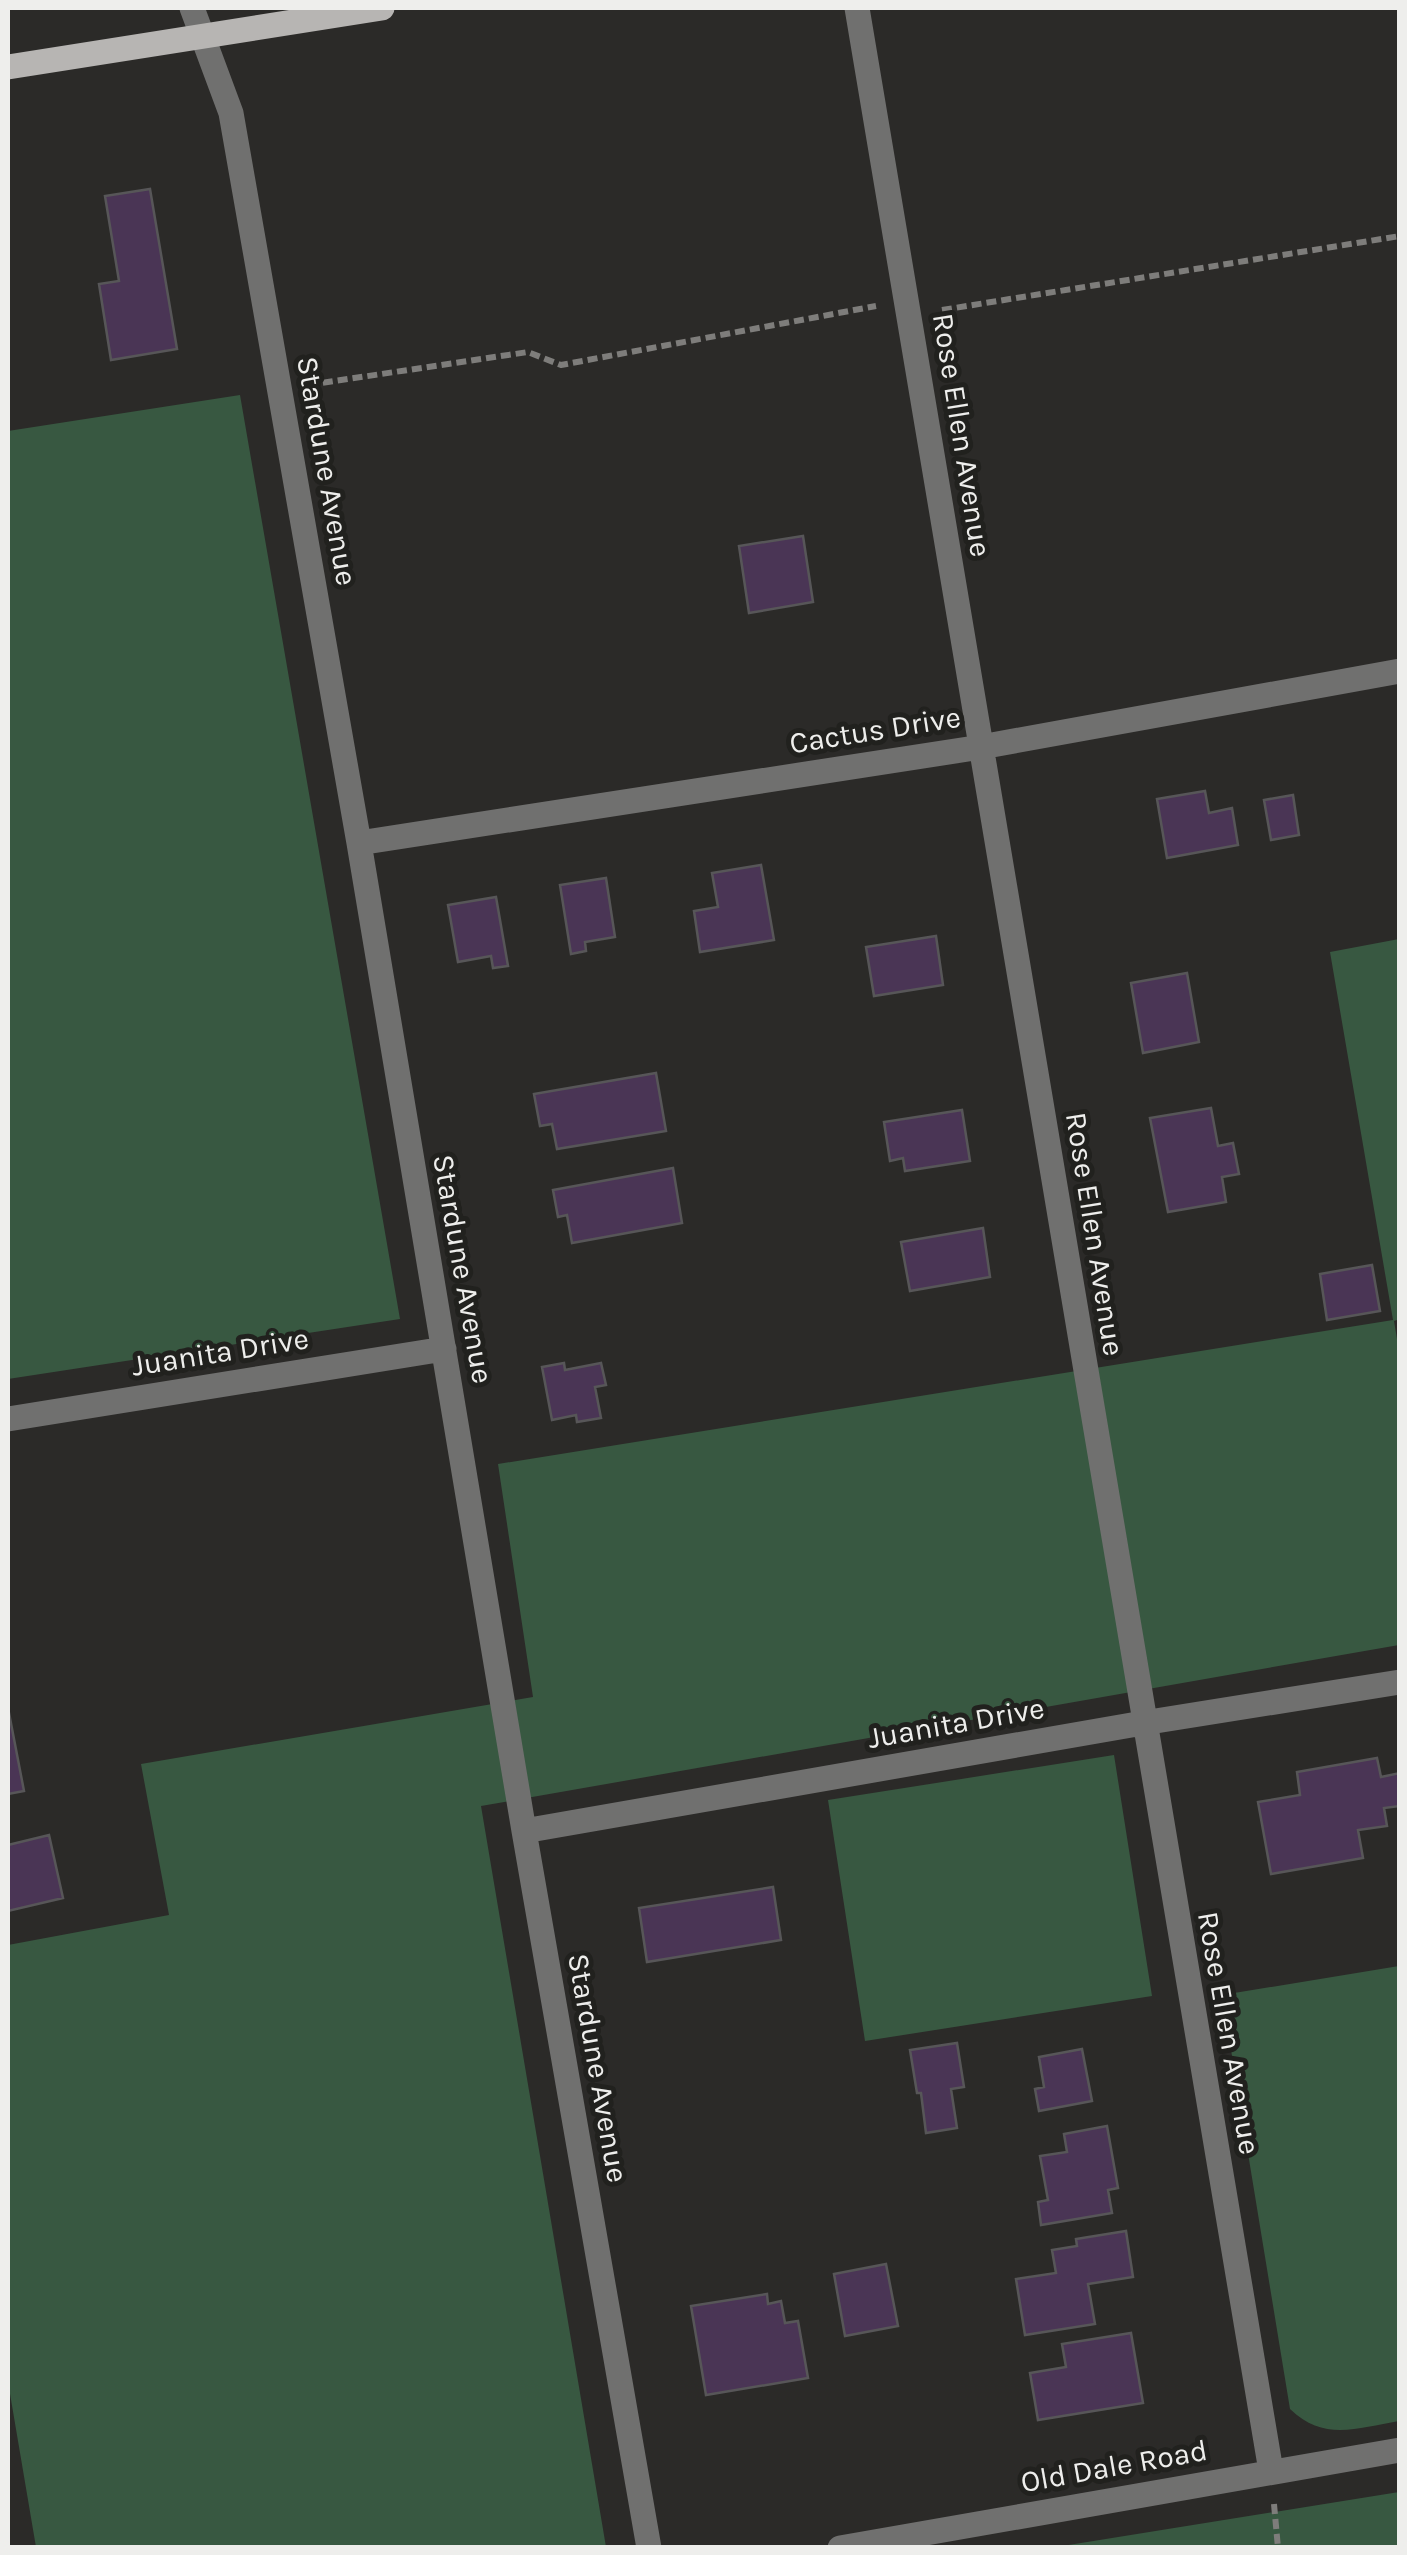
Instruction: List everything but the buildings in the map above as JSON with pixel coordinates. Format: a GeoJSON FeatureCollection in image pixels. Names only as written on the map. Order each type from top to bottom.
{"type":"FeatureCollection","features":[{"type":"Feature","properties":{"kind":"main road"},"geometry":{"type":"LineString","coordinates":[[8,67],[382,8]]}},
{"type":"Feature","properties":{"kind":"street","name":"Stardune Avenue"},"geometry":{"type":"LineString","coordinates":[[192,8],[231,113],[648,2548]]}},
{"type":"Feature","properties":{"kind":"street","name":"Rose Ellen Avenue"},"geometry":{"type":"LineString","coordinates":[[857,8],[1270,2471]]}},
{"type":"Feature","properties":{"kind":"street","name":"Cactus Drive"},"geometry":{"type":"LineString","coordinates":[[359,843],[981,747],[1400,670]]}},
{"type":"Feature","properties":{"kind":"street","name":"Juanita Drive"},"geometry":{"type":"LineString","coordinates":[[8,1419],[444,1349]]}},
{"type":"Feature","properties":{"kind":"street","name":"Juanita Drive"},"geometry":{"type":"LineString","coordinates":[[524,1831],[1400,1682]]}},
{"type":"Feature","properties":{"kind":"street","name":"Old Dale Road"},"geometry":{"type":"LineString","coordinates":[[840,2548],[1400,2450]]}},
{"type":"Feature","properties":{"kind":"path"},"geometry":{"type":"LineString","coordinates":[[280,389],[528,352],[561,365],[908,308],[1400,236]]}},
{"type":"Feature","properties":{"kind":"green space"},"geometry":{"type":"Polygon","coordinates":[[[240,395],[400,1319],[8,1379],[8,431],[240,395]]]}},
{"type":"Feature","properties":{"kind":"green space"},"geometry":{"type":"Polygon","coordinates":[[[1399,939],[1400,1319],[1394,1321],[1400,1357],[1399,1645],[481,1806],[606,2547],[36,2547],[8,2382],[8,1945],[169,1915],[141,1764],[533,1697],[498,1464],[1393,1320],[1330,952],[1399,939]]]}},
{"type":"Feature","properties":{"kind":"green space"},"geometry":{"type":"Polygon","coordinates":[[[1114,1755],[1152,1996],[865,2041],[828,1800],[1114,1755]]]}},
{"type":"Feature","properties":{"kind":"green space"},"geometry":{"type":"Polygon","coordinates":[[[1399,1966],[1399,2421],[1355,2429],[1328,2429],[1315,2426],[1290,2409],[1222,1995],[1399,1966]]]}},
{"type":"Feature","properties":{"kind":"green space"},"geometry":{"type":"Polygon","coordinates":[[[1399,2492],[1399,2547],[1056,2547],[1399,2492]]]}}]}
